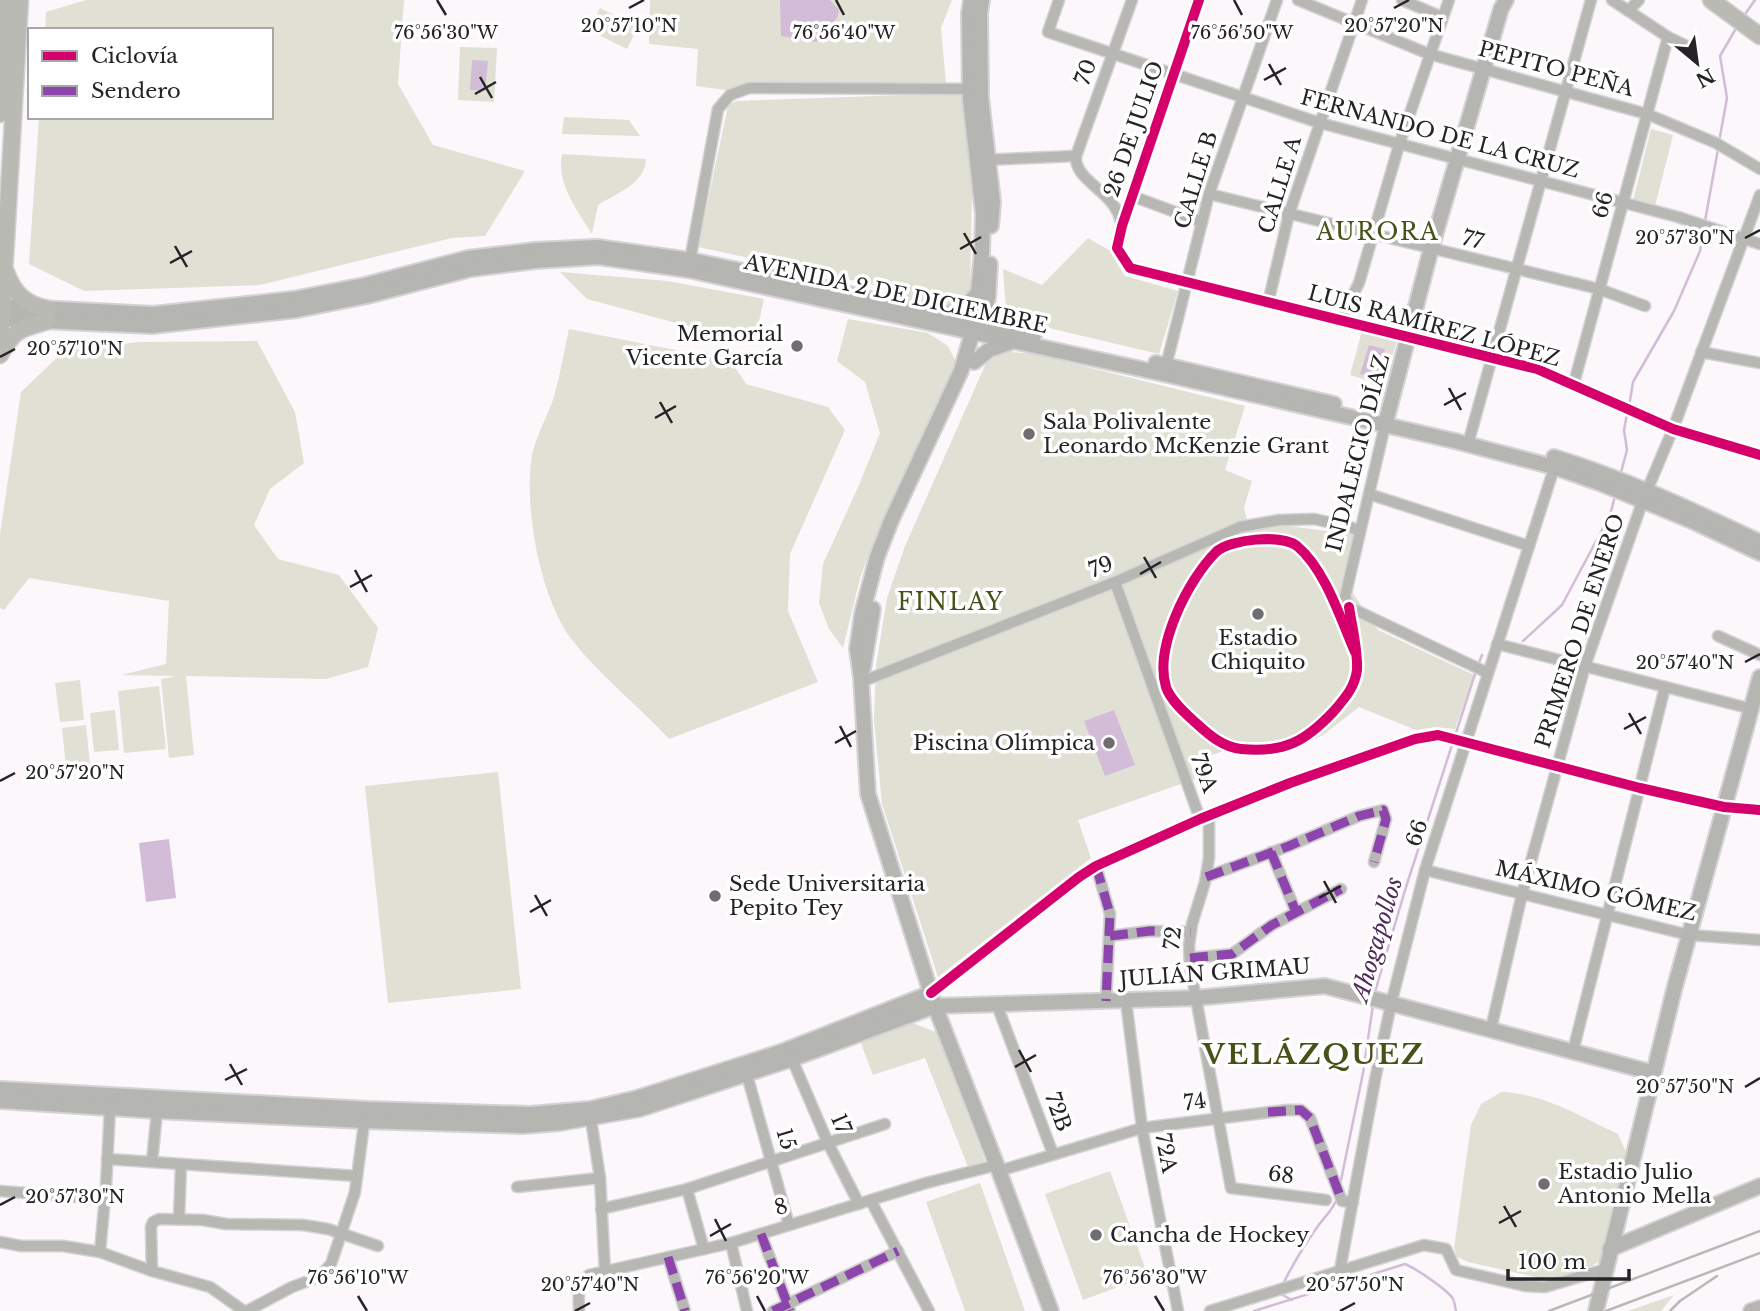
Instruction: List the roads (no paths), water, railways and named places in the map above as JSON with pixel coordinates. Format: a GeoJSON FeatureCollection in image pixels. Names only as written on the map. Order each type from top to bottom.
{"type":"FeatureCollection","features":[{"type":"Feature","properties":{"kind":"main road"},"geometry":{"type":"LineString","coordinates":[[0,114],[6,0]]}},
{"type":"Feature","properties":{"kind":"main road"},"geometry":{"type":"LineString","coordinates":[[0,342],[20,0]]}},
{"type":"Feature","properties":{"kind":"main road"},"geometry":{"type":"LineString","coordinates":[[971,0],[969,13],[982,160],[993,202],[978,330],[969,363],[891,521],[877,556],[862,614],[857,649],[868,794],[933,1000],[1051,1311]]}},
{"type":"Feature","properties":{"kind":"main road"},"geometry":{"type":"LineString","coordinates":[[976,89],[982,0]]}},
{"type":"Feature","properties":{"kind":"main road","name":"INDALECIO DÍAZ"},"geometry":{"type":"LineString","coordinates":[[1386,420],[1431,249],[1501,9],[1506,0]]}},
{"type":"Feature","properties":{"kind":"main road"},"geometry":{"type":"LineString","coordinates":[[1711,0],[1760,36]]}},
{"type":"Feature","properties":{"kind":"main road","name":"AVENIDA 2 DE DICIEMBRE"},"geometry":{"type":"LineString","coordinates":[[1,313],[152,326],[297,310],[471,270],[535,261],[599,257],[689,265],[1470,440],[1555,462],[1603,478],[1760,542]]}},
{"type":"Feature","properties":{"kind":"main road"},"geometry":{"type":"LineString","coordinates":[[4,268],[21,298],[48,315]]}},
{"type":"Feature","properties":{"kind":"main road"},"geometry":{"type":"LineString","coordinates":[[969,363],[943,322],[983,295]]}},
{"type":"Feature","properties":{"kind":"main road"},"geometry":{"type":"LineString","coordinates":[[969,363],[1017,337],[996,316],[983,295]]}},
{"type":"Feature","properties":{"kind":"main road"},"geometry":{"type":"LineString","coordinates":[[0,355],[16,331],[48,315]]}},
{"type":"Feature","properties":{"kind":"main road","name":"AVENIDA 2 DE DICIEMBRE"},"geometry":{"type":"LineString","coordinates":[[1642,494],[1760,553]]}},
{"type":"Feature","properties":{"kind":"main road"},"geometry":{"type":"LineString","coordinates":[[1596,1311],[1689,934],[1760,677]]}},
{"type":"Feature","properties":{"kind":"main road"},"geometry":{"type":"LineString","coordinates":[[916,999],[926,976]]}},
{"type":"Feature","properties":{"kind":"main road","name":"JULIÁN GRIMAU"},"geometry":{"type":"LineString","coordinates":[[933,1000],[997,1005],[1126,1001],[1195,998],[1325,986],[1654,1073]]}},
{"type":"Feature","properties":{"kind":"main road"},"geometry":{"type":"LineString","coordinates":[[0,1088],[179,1105],[523,1126],[638,1104],[746,1069],[916,999],[933,1000]]}},
{"type":"Feature","properties":{"kind":"main road"},"geometry":{"type":"LineString","coordinates":[[746,1069],[792,1059],[912,1014],[933,1000]]}},
{"type":"Feature","properties":{"kind":"main road"},"geometry":{"type":"LineString","coordinates":[[912,1014],[942,1024]]}},
{"type":"Feature","properties":{"kind":"main road"},"geometry":{"type":"LineString","coordinates":[[0,1101],[157,1111],[179,1105]]}},
{"type":"Feature","properties":{"kind":"main road"},"geometry":{"type":"LineString","coordinates":[[1610,1249],[1760,1186]]}},
{"type":"Feature","properties":{"kind":"main road"},"geometry":{"type":"LineString","coordinates":[[1616,1222],[1618,1230],[1628,1240]]}},
{"type":"Feature","properties":{"kind":"main road"},"geometry":{"type":"LineString","coordinates":[[1751,1311],[1760,1308]]}},
{"type":"Feature","properties":{"kind":"street","name":"FERNANDO DE LA CRUZ"},"geometry":{"type":"LineString","coordinates":[[1059,0],[1048,32],[1113,55],[1320,123],[1624,203],[1760,244]]}},
{"type":"Feature","properties":{"kind":"street","name":"70"},"geometry":{"type":"LineString","coordinates":[[1076,156],[1132,0]]}},
{"type":"Feature","properties":{"kind":"street","name":"26 DE JULIO"},"geometry":{"type":"LineString","coordinates":[[1130,268],[1117,248],[1122,226],[1199,0]]}},
{"type":"Feature","properties":{"kind":"street","name":"CALLE B"},"geometry":{"type":"LineString","coordinates":[[1165,370],[1209,194],[1277,0]]}},
{"type":"Feature","properties":{"kind":"street","name":"PEPITO PEÑA"},"geometry":{"type":"LineString","coordinates":[[1298,0],[1353,25],[1429,54],[1647,114],[1720,145],[1760,169]]}},
{"type":"Feature","properties":{"kind":"street","name":"CALLE A"},"geometry":{"type":"LineString","coordinates":[[1268,303],[1289,214],[1362,0]]}},
{"type":"Feature","properties":{"kind":"street"},"geometry":{"type":"LineString","coordinates":[[1402,0],[1442,18]]}},
{"type":"Feature","properties":{"kind":"street"},"geometry":{"type":"LineString","coordinates":[[1344,320],[1347,306],[1359,283],[1399,145],[1449,0]]}},
{"type":"Feature","properties":{"kind":"street"},"geometry":{"type":"LineString","coordinates":[[1470,440],[1591,0]]}},
{"type":"Feature","properties":{"kind":"street"},"geometry":{"type":"LineString","coordinates":[[1612,0],[1668,37],[1693,49]]}},
{"type":"Feature","properties":{"kind":"street"},"geometry":{"type":"LineString","coordinates":[[1628,11],[1639,0]]}},
{"type":"Feature","properties":{"kind":"street","name":"66"},"geometry":{"type":"LineString","coordinates":[[1574,383],[1668,37]]}},
{"type":"Feature","properties":{"kind":"street"},"geometry":{"type":"LineString","coordinates":[[689,265],[718,109],[730,95],[748,88],[976,89]]}},
{"type":"Feature","properties":{"kind":"street"},"geometry":{"type":"LineString","coordinates":[[982,160],[1076,156],[1077,169],[1119,210],[1122,226]]}},
{"type":"Feature","properties":{"kind":"street","name":"77"},"geometry":{"type":"LineString","coordinates":[[1209,194],[1599,289],[1645,306]]}},
{"type":"Feature","properties":{"kind":"street","name":"PRIMERO DE ENERO"},"geometry":{"type":"LineString","coordinates":[[1490,1029],[1522,894],[1585,666],[1642,494],[1673,429],[1760,195]]}},
{"type":"Feature","properties":{"kind":"street"},"geometry":{"type":"LineString","coordinates":[[1132,196],[1202,222]]}},
{"type":"Feature","properties":{"kind":"street","name":"LUIS RAMÍREZ LÓPEZ"},"geometry":{"type":"LineString","coordinates":[[1130,268],[1537,369],[1574,383],[1673,429],[1760,455]]}},
{"type":"Feature","properties":{"kind":"street"},"geometry":{"type":"LineString","coordinates":[[1701,352],[1760,363]]}},
{"type":"Feature","properties":{"kind":"street","name":"INDALECIO DÍAZ"},"geometry":{"type":"LineString","coordinates":[[1386,420],[1345,597],[1349,607],[1480,669]]}},
{"type":"Feature","properties":{"kind":"street","name":"66"},"geometry":{"type":"LineString","coordinates":[[1340,1270],[1347,1202],[1381,1001],[1425,870],[1457,739],[1480,669],[1497,644],[1555,462]]}},
{"type":"Feature","properties":{"kind":"street"},"geometry":{"type":"LineString","coordinates":[[1369,494],[1529,546]]}},
{"type":"Feature","properties":{"kind":"street","name":"79"},"geometry":{"type":"LineString","coordinates":[[861,679],[1115,582],[1240,527],[1279,520],[1314,519],[1360,531]]}},
{"type":"Feature","properties":{"kind":"street","name":"79A"},"geometry":{"type":"LineString","coordinates":[[1115,582],[1204,817]]}},
{"type":"Feature","properties":{"kind":"street"},"geometry":{"type":"LineString","coordinates":[[1718,636],[1760,655]]}},
{"type":"Feature","properties":{"kind":"street"},"geometry":{"type":"LineString","coordinates":[[1497,644],[1752,709]]}},
{"type":"Feature","properties":{"kind":"street"},"geometry":{"type":"LineString","coordinates":[[1573,1051],[1665,688]]}},
{"type":"Feature","properties":{"kind":"street"},"geometry":{"type":"LineString","coordinates":[[933,1000],[1079,877],[1096,866],[1204,817],[1415,739],[1437,735],[1457,739],[1640,788],[1724,807],[1760,810]]}},
{"type":"Feature","properties":{"kind":"street"},"geometry":{"type":"LineString","coordinates":[[1206,877],[1359,816],[1383,810],[1387,819],[1374,862]]}},
{"type":"Feature","properties":{"kind":"street","name":"72"},"geometry":{"type":"LineString","coordinates":[[1204,817],[1209,858],[1191,933],[1190,958],[1231,1188]]}},
{"type":"Feature","properties":{"kind":"street"},"geometry":{"type":"LineString","coordinates":[[1271,852],[1296,912]]}},
{"type":"Feature","properties":{"kind":"street"},"geometry":{"type":"LineString","coordinates":[[1096,866],[1110,914],[1106,1001]]}},
{"type":"Feature","properties":{"kind":"street","name":"MÁXIMO GÓMEZ"},"geometry":{"type":"LineString","coordinates":[[1425,870],[1689,934],[1760,940]]}},
{"type":"Feature","properties":{"kind":"street"},"geometry":{"type":"LineString","coordinates":[[1190,958],[1232,954],[1272,925],[1341,889]]}},
{"type":"Feature","properties":{"kind":"street"},"geometry":{"type":"LineString","coordinates":[[1110,936],[1150,931],[1191,933]]}},
{"type":"Feature","properties":{"kind":"street","name":"72A"},"geometry":{"type":"LineString","coordinates":[[1126,1001],[1142,1128],[1178,1311]]}},
{"type":"Feature","properties":{"kind":"street","name":"72B"},"geometry":{"type":"LineString","coordinates":[[997,1005],[1053,1154]]}},
{"type":"Feature","properties":{"kind":"street","name":"17"},"geometry":{"type":"LineString","coordinates":[[792,1059],[828,1143],[859,1204]]}},
{"type":"Feature","properties":{"kind":"street","name":"15"},"geometry":{"type":"LineString","coordinates":[[746,1069],[789,1225]]}},
{"type":"Feature","properties":{"kind":"street"},"geometry":{"type":"LineString","coordinates":[[100,1252],[110,1107]]}},
{"type":"Feature","properties":{"kind":"street","name":"74"},"geometry":{"type":"LineString","coordinates":[[998,1168],[1142,1128],[1301,1110],[1310,1118],[1347,1202]]}},
{"type":"Feature","properties":{"kind":"street"},"geometry":{"type":"LineString","coordinates":[[152,1162],[157,1111]]}},
{"type":"Feature","properties":{"kind":"street"},"geometry":{"type":"LineString","coordinates":[[590,1114],[600,1178],[605,1272]]}},
{"type":"Feature","properties":{"kind":"street"},"geometry":{"type":"LineString","coordinates":[[0,1242],[21,1246],[63,1246],[100,1252],[152,1271],[209,1287],[246,1311],[319,1277],[331,1264],[355,1192],[366,1115]]}},
{"type":"Feature","properties":{"kind":"street"},"geometry":{"type":"LineString","coordinates":[[601,1209],[687,1189],[773,1163],[885,1124]]}},
{"type":"Feature","properties":{"kind":"street"},"geometry":{"type":"LineString","coordinates":[[107,1159],[357,1176]]}},
{"type":"Feature","properties":{"kind":"street"},"geometry":{"type":"LineString","coordinates":[[179,1219],[181,1164]]}},
{"type":"Feature","properties":{"kind":"street","name":"8"},"geometry":{"type":"LineString","coordinates":[[579,1311],[580,1285],[589,1275],[731,1242],[926,1183],[998,1168]]}},
{"type":"Feature","properties":{"kind":"street"},"geometry":{"type":"LineString","coordinates":[[517,1187],[600,1178]]}},
{"type":"Feature","properties":{"kind":"street","name":"68"},"geometry":{"type":"LineString","coordinates":[[1231,1188],[1326,1200]]}},
{"type":"Feature","properties":{"kind":"street"},"geometry":{"type":"LineString","coordinates":[[687,1189],[704,1249]]}},
{"type":"Feature","properties":{"kind":"street"},"geometry":{"type":"LineString","coordinates":[[0,1192],[105,1199]]}},
{"type":"Feature","properties":{"kind":"street"},"geometry":{"type":"LineString","coordinates":[[871,1201],[929,1311]]}},
{"type":"Feature","properties":{"kind":"street"},"geometry":{"type":"LineString","coordinates":[[152,1271],[151,1227],[153,1222],[159,1219],[226,1224],[303,1225],[341,1233],[378,1246]]}},
{"type":"Feature","properties":{"kind":"street"},"geometry":{"type":"LineString","coordinates":[[761,1234],[789,1308]]}},
{"type":"Feature","properties":{"kind":"street"},"geometry":{"type":"LineString","coordinates":[[731,1242],[747,1311]]}},
{"type":"Feature","properties":{"kind":"street"},"geometry":{"type":"LineString","coordinates":[[1210,1311],[1424,1245],[1446,1249],[1456,1270],[1525,1286],[1545,1287],[1605,1269]]}},
{"type":"Feature","properties":{"kind":"street"},"geometry":{"type":"LineString","coordinates":[[773,1311],[789,1308],[898,1251]]}},
{"type":"Feature","properties":{"kind":"street"},"geometry":{"type":"LineString","coordinates":[[668,1258],[685,1311]]}},
{"type":"Feature","properties":{"kind":"street"},"geometry":{"type":"LineString","coordinates":[[266,1301],[272,1311]]}},
{"type":"Feature","properties":{"kind":"waterway","name":"Ahogapollos"},"geometry":{"type":"LineString","coordinates":[[1743,17],[1755,0]]}},
{"type":"Feature","properties":{"kind":"waterway","name":"Ahogapollos"},"geometry":{"type":"LineString","coordinates":[[1719,142],[1727,98],[1720,56],[1738,25]]}},
{"type":"Feature","properties":{"kind":"waterway","name":"Ahogapollos"},"geometry":{"type":"LineString","coordinates":[[1705,221],[1718,149]]}},
{"type":"Feature","properties":{"kind":"waterway","name":"Ahogapollos"},"geometry":{"type":"LineString","coordinates":[[1629,407],[1633,382],[1674,311],[1700,251],[1704,228]]}},
{"type":"Feature","properties":{"kind":"waterway","name":"Ahogapollos"},"geometry":{"type":"LineString","coordinates":[[1620,476],[1627,450],[1624,430],[1627,414]]}},
{"type":"Feature","properties":{"kind":"waterway","name":"Ahogapollos"},"geometry":{"type":"LineString","coordinates":[[1523,641],[1562,605],[1610,515],[1615,496]]}},
{"type":"Feature","properties":{"kind":"waterway","name":"Ahogapollos"},"geometry":{"type":"LineString","coordinates":[[1478,665],[1482,655]]}},
{"type":"Feature","properties":{"kind":"waterway","name":"Ahogapollos"},"geometry":{"type":"LineString","coordinates":[[1374,995],[1476,671]]}},
{"type":"Feature","properties":{"kind":"waterway","name":"Ahogapollos"},"geometry":{"type":"LineString","coordinates":[[1340,1185],[1363,1073],[1373,1005]]}},
{"type":"Feature","properties":{"kind":"waterway","name":"Ahogapollos"},"geometry":{"type":"LineString","coordinates":[[1283,1284],[1337,1198]]}},
{"type":"Feature","properties":{"kind":"waterway"},"geometry":{"type":"LineString","coordinates":[[1254,1311],[1405,1264],[1445,1290],[1453,1299],[1456,1311]]}},
{"type":"Feature","properties":{"kind":"waterway","name":"Ahogapollos"},"geometry":{"type":"LineString","coordinates":[[1281,1294],[1292,1300]]}},
{"type":"Feature","properties":{"kind":"railway"},"geometry":{"type":"LineString","coordinates":[[1549,1311],[1760,1231]]}},
{"type":"Feature","properties":{"kind":"railway"},"geometry":{"type":"LineString","coordinates":[[1606,1311],[1760,1253]]}},
{"type":"Feature","properties":{"kind":"railway"},"geometry":{"type":"LineString","coordinates":[[1670,1311],[1717,1276]]}},
{"type":"Feature","properties":{"kind":"place","name":"Memorial Vicente García"},"geometry":{"type":"Point","coordinates":[797,346]}},
{"type":"Feature","properties":{"kind":"place","name":"Sala Polivalente Leonardo McKenzie Grant"},"geometry":{"type":"Point","coordinates":[1029,434]}},
{"type":"Feature","properties":{"kind":"place","name":"Estadio Chiquito"},"geometry":{"type":"Point","coordinates":[1258,614]}},
{"type":"Feature","properties":{"kind":"place","name":"Piscina Olímpica"},"geometry":{"type":"Point","coordinates":[1109,743]}},
{"type":"Feature","properties":{"kind":"place","name":"Sede Universitaria Pepito Tey"},"geometry":{"type":"Point","coordinates":[715,896]}},
{"type":"Feature","properties":{"kind":"place","name":"Estadio Julio Antonio Mella"},"geometry":{"type":"Point","coordinates":[1544,1184]}},
{"type":"Feature","properties":{"kind":"place","name":"Cancha de Hockey"},"geometry":{"type":"Point","coordinates":[1096,1235]}},
{"type":"Feature","properties":{"kind":"district","name":"AURORA"},"geometry":{"type":"Point","coordinates":[1378,232]}},
{"type":"Feature","properties":{"kind":"district","name":"FINLAY"},"geometry":{"type":"Point","coordinates":[951,602]}},
{"type":"Feature","properties":{"kind":"district","name":"VELÁZQUEZ"},"geometry":{"type":"Point","coordinates":[1314,1054]}}]}
